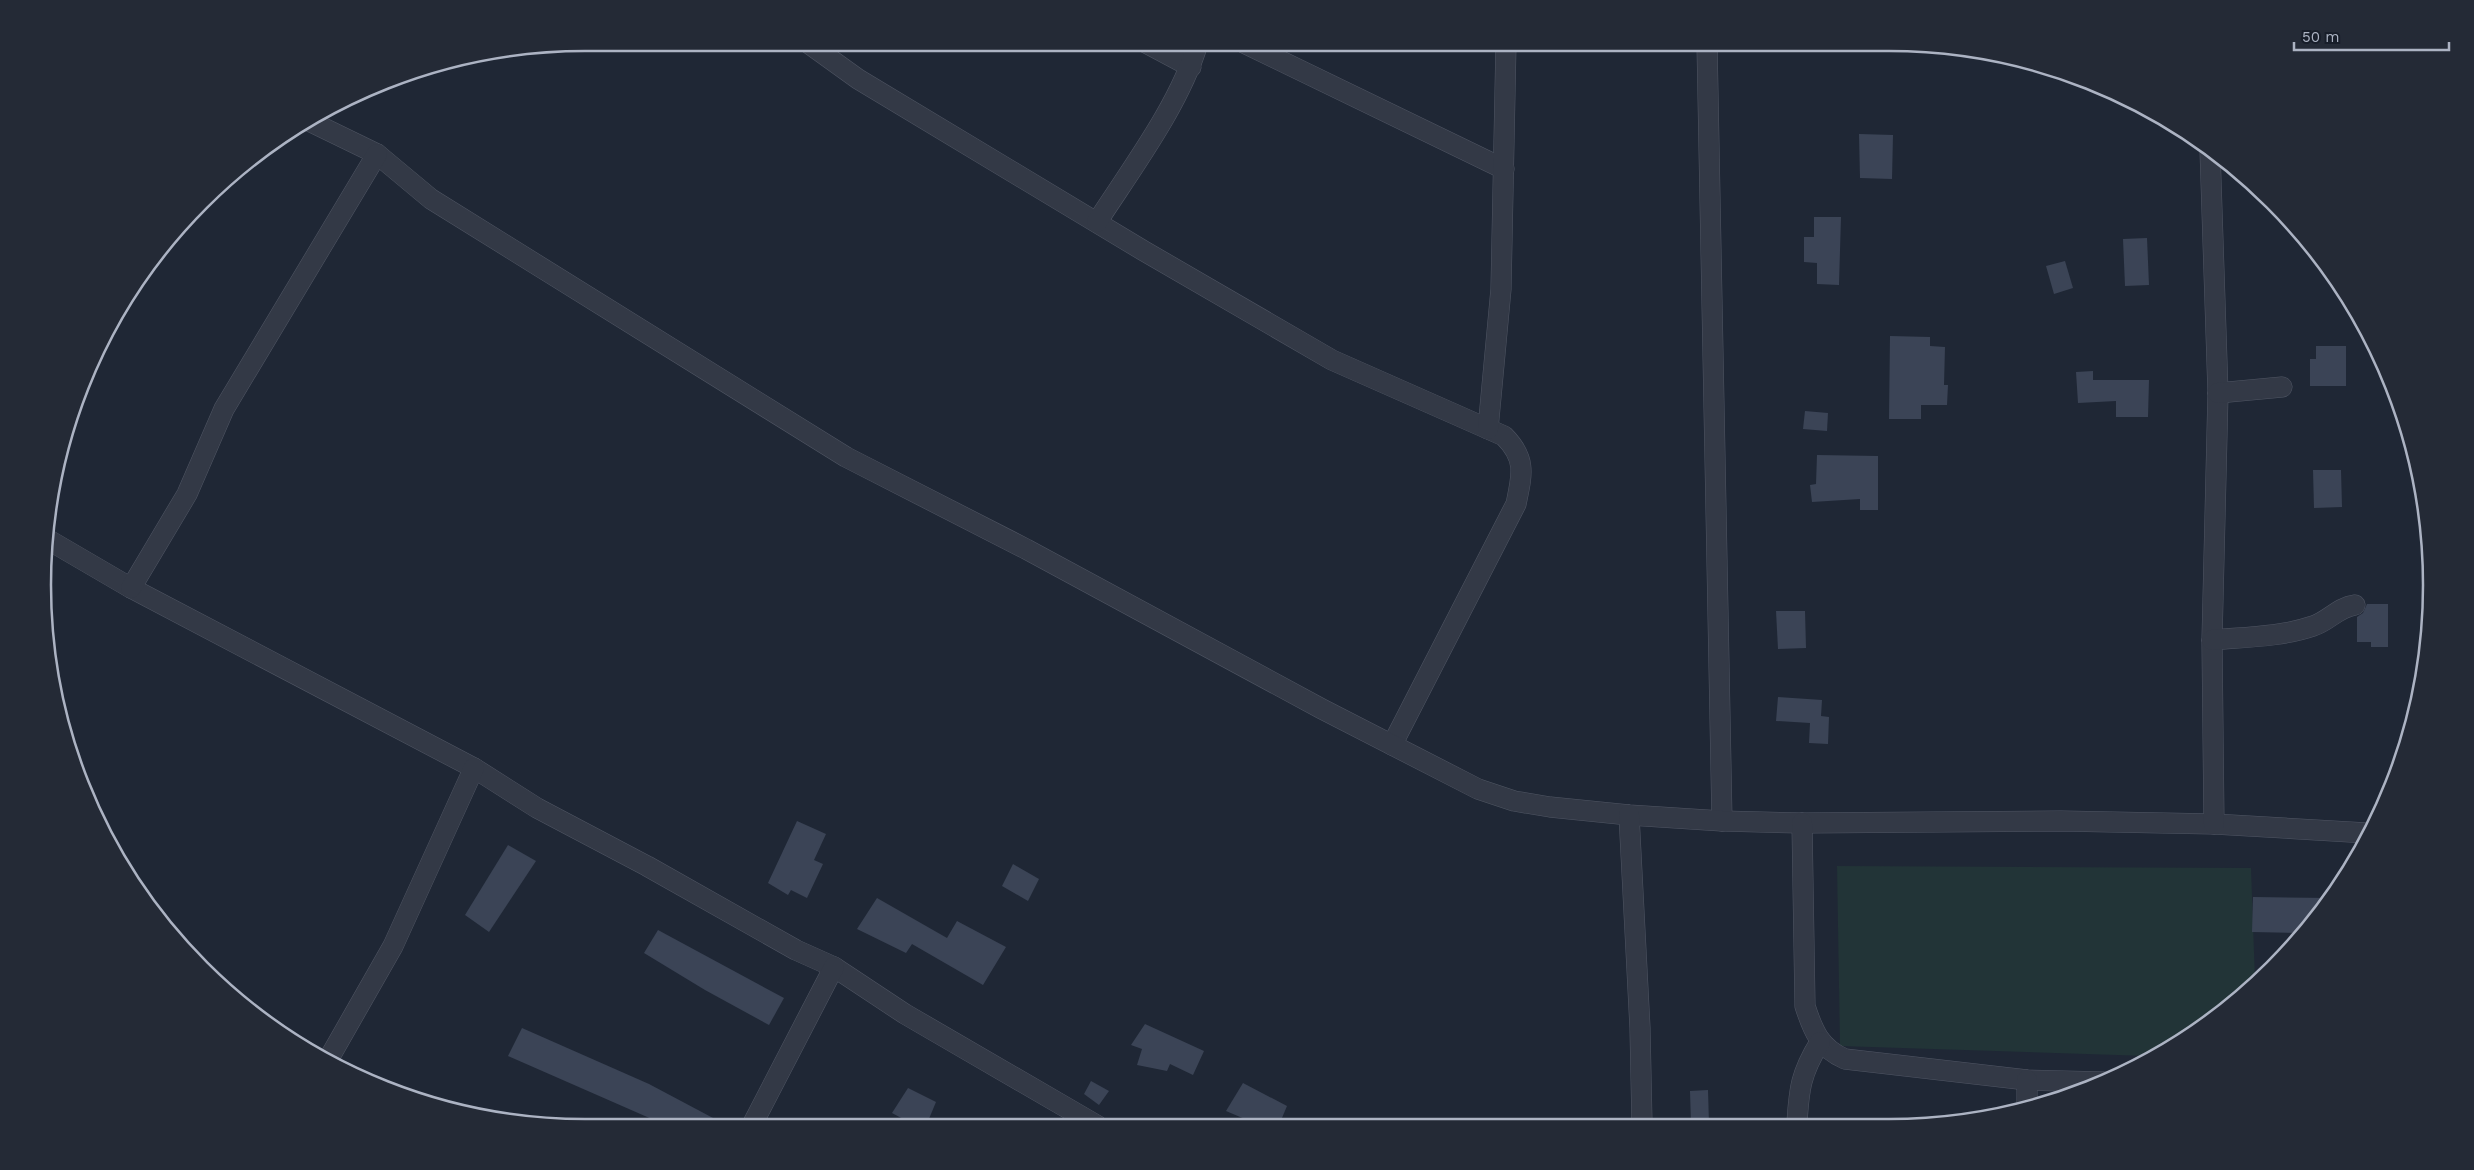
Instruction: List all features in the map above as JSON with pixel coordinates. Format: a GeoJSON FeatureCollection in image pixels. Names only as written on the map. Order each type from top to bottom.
{"type":"FeatureCollection","features":[{"type":"Feature","properties":{"kind":"street"},"geometry":{"type":"LineString","coordinates":[[820,51],[858,80],[1332,360],[1504,436],[1516,449],[1522,475],[1516,504],[1392,745]]}},
{"type":"Feature","properties":{"kind":"street"},"geometry":{"type":"LineString","coordinates":[[1162,51],[1191,68]]}},
{"type":"Feature","properties":{"kind":"street"},"geometry":{"type":"LineString","coordinates":[[1097,222],[1152,136],[1191,68],[1196,51]]}},
{"type":"Feature","properties":{"kind":"street"},"geometry":{"type":"LineString","coordinates":[[1262,51],[1504,169]]}},
{"type":"Feature","properties":{"kind":"street"},"geometry":{"type":"LineString","coordinates":[[1488,429],[1501,289],[1506,51]]}},
{"type":"Feature","properties":{"kind":"street"},"geometry":{"type":"LineString","coordinates":[[1707,51],[1722,821]]}},
{"type":"Feature","properties":{"kind":"street"},"geometry":{"type":"LineString","coordinates":[[316,124],[377,154],[431,199],[846,457],[1026,549],[1478,789],[1514,801],[1550,808],[1722,821],[1802,823],[2060,821],[2214,824],[2362,833]]}},
{"type":"Feature","properties":{"kind":"street"},"geometry":{"type":"LineString","coordinates":[[131,588],[187,494],[224,409],[377,154]]}},
{"type":"Feature","properties":{"kind":"street"},"geometry":{"type":"LineString","coordinates":[[2210,159],[2218,393],[2212,640],[2214,824]]}},
{"type":"Feature","properties":{"kind":"street"},"geometry":{"type":"LineString","coordinates":[[2218,393],[2282,386]]}},
{"type":"Feature","properties":{"kind":"street"},"geometry":{"type":"LineString","coordinates":[[53,542],[131,588],[474,768],[537,808],[647,866],[796,950],[834,967],[905,1014],[1086,1119]]}},
{"type":"Feature","properties":{"kind":"street"},"geometry":{"type":"LineString","coordinates":[[2212,640],[2277,634],[2304,628],[2323,622],[2341,608],[2355,604]]}},
{"type":"Feature","properties":{"kind":"street"},"geometry":{"type":"LineString","coordinates":[[331,1054],[393,946],[474,768]]}},
{"type":"Feature","properties":{"kind":"street"},"geometry":{"type":"LineString","coordinates":[[1629,815],[1640,1028],[1642,1119]]}},
{"type":"Feature","properties":{"kind":"street"},"geometry":{"type":"LineString","coordinates":[[1802,823],[1805,1006],[1811,1026],[1820,1042],[1831,1053],[1845,1059],[2027,1080],[2084,1081]]}},
{"type":"Feature","properties":{"kind":"street"},"geometry":{"type":"LineString","coordinates":[[755,1119],[834,967]]}},
{"type":"Feature","properties":{"kind":"street"},"geometry":{"type":"LineString","coordinates":[[1797,1119],[1799,1090],[1806,1066],[1820,1042]]}},
{"type":"Feature","properties":{"kind":"street"},"geometry":{"type":"LineString","coordinates":[[2027,1080],[2027,1101]]}},
{"type":"Feature","properties":{"kind":"shaded area"},"geometry":{"type":"Polygon","coordinates":[[[1837,866],[2251,868],[2255,973],[2241,986],[2186,1029],[2140,1056],[1840,1046],[1837,866]]]}},
{"type":"Feature","properties":{"kind":"building"},"geometry":{"type":"Polygon","coordinates":[[[1859,134],[1893,135],[1892,179],[1860,178],[1859,134]]]}},
{"type":"Feature","properties":{"kind":"building"},"geometry":{"type":"Polygon","coordinates":[[[1814,217],[1841,217],[1839,285],[1817,284],[1817,263],[1804,262],[1804,237],[1814,237],[1814,217]]]}},
{"type":"Feature","properties":{"kind":"building"},"geometry":{"type":"Polygon","coordinates":[[[2147,238],[2149,285],[2125,286],[2123,239],[2147,238]]]}},
{"type":"Feature","properties":{"kind":"building"},"geometry":{"type":"Polygon","coordinates":[[[2065,261],[2073,288],[2054,294],[2046,266],[2065,261]]]}},
{"type":"Feature","properties":{"kind":"building"},"geometry":{"type":"Polygon","coordinates":[[[1890,336],[1930,337],[1930,346],[1945,347],[1944,385],[1948,385],[1947,405],[1921,405],[1921,419],[1889,419],[1890,336]]]}},
{"type":"Feature","properties":{"kind":"building"},"geometry":{"type":"Polygon","coordinates":[[[2316,346],[2346,346],[2346,386],[2310,386],[2310,359],[2316,359],[2316,346]]]}},
{"type":"Feature","properties":{"kind":"building"},"geometry":{"type":"Polygon","coordinates":[[[2093,371],[2093,380],[2149,380],[2148,417],[2116,417],[2116,401],[2078,403],[2076,372],[2093,371]]]}},
{"type":"Feature","properties":{"kind":"building"},"geometry":{"type":"Polygon","coordinates":[[[1805,411],[1828,413],[1827,431],[1803,429],[1805,411]]]}},
{"type":"Feature","properties":{"kind":"building"},"geometry":{"type":"Polygon","coordinates":[[[1817,455],[1878,456],[1878,510],[1860,510],[1860,499],[1812,502],[1810,485],[1816,484],[1817,455]]]}},
{"type":"Feature","properties":{"kind":"building"},"geometry":{"type":"Polygon","coordinates":[[[2313,470],[2341,470],[2342,507],[2314,508],[2313,470]]]}},
{"type":"Feature","properties":{"kind":"building"},"geometry":{"type":"Polygon","coordinates":[[[2367,604],[2388,604],[2388,647],[2371,647],[2371,642],[2357,642],[2357,617],[2363,613],[2367,604]]]}},
{"type":"Feature","properties":{"kind":"building"},"geometry":{"type":"Polygon","coordinates":[[[1776,611],[1805,611],[1806,648],[1778,649],[1776,611]]]}},
{"type":"Feature","properties":{"kind":"building"},"geometry":{"type":"Polygon","coordinates":[[[1778,697],[1822,700],[1821,716],[1829,717],[1828,744],[1809,743],[1810,723],[1776,721],[1778,697]]]}},
{"type":"Feature","properties":{"kind":"building"},"geometry":{"type":"Polygon","coordinates":[[[797,821],[826,834],[814,860],[823,864],[807,898],[791,890],[788,895],[768,883],[797,821]]]}},
{"type":"Feature","properties":{"kind":"building"},"geometry":{"type":"Polygon","coordinates":[[[508,845],[536,861],[489,932],[465,915],[508,845]]]}},
{"type":"Feature","properties":{"kind":"building"},"geometry":{"type":"Polygon","coordinates":[[[1013,864],[1039,879],[1028,901],[1002,886],[1013,864]]]}},
{"type":"Feature","properties":{"kind":"building"},"geometry":{"type":"Polygon","coordinates":[[[2253,897],[2321,898],[2293,933],[2252,932],[2253,897]]]}},
{"type":"Feature","properties":{"kind":"building"},"geometry":{"type":"Polygon","coordinates":[[[877,898],[947,938],[957,921],[1006,947],[983,985],[912,944],[906,953],[857,929],[877,898]]]}},
{"type":"Feature","properties":{"kind":"building"},"geometry":{"type":"Polygon","coordinates":[[[658,930],[784,998],[769,1025],[705,990],[644,953],[658,930]]]}},
{"type":"Feature","properties":{"kind":"building"},"geometry":{"type":"Polygon","coordinates":[[[1145,1024],[1204,1051],[1193,1075],[1170,1064],[1167,1071],[1137,1065],[1142,1049],[1131,1045],[1145,1024]]]}},
{"type":"Feature","properties":{"kind":"building"},"geometry":{"type":"Polygon","coordinates":[[[522,1028],[649,1084],[715,1119],[652,1119],[508,1056],[522,1028]]]}},
{"type":"Feature","properties":{"kind":"building"},"geometry":{"type":"Polygon","coordinates":[[[1091,1081],[1109,1091],[1099,1105],[1084,1094],[1091,1081]]]}},
{"type":"Feature","properties":{"kind":"building"},"geometry":{"type":"Polygon","coordinates":[[[1243,1083],[1287,1106],[1282,1119],[1245,1119],[1226,1111],[1243,1083]]]}},
{"type":"Feature","properties":{"kind":"building"},"geometry":{"type":"Polygon","coordinates":[[[908,1088],[936,1102],[929,1119],[903,1119],[892,1113],[908,1088]]]}},
{"type":"Feature","properties":{"kind":"building"},"geometry":{"type":"Polygon","coordinates":[[[1708,1090],[1709,1119],[1691,1119],[1690,1091],[1708,1090]]]}}]}
